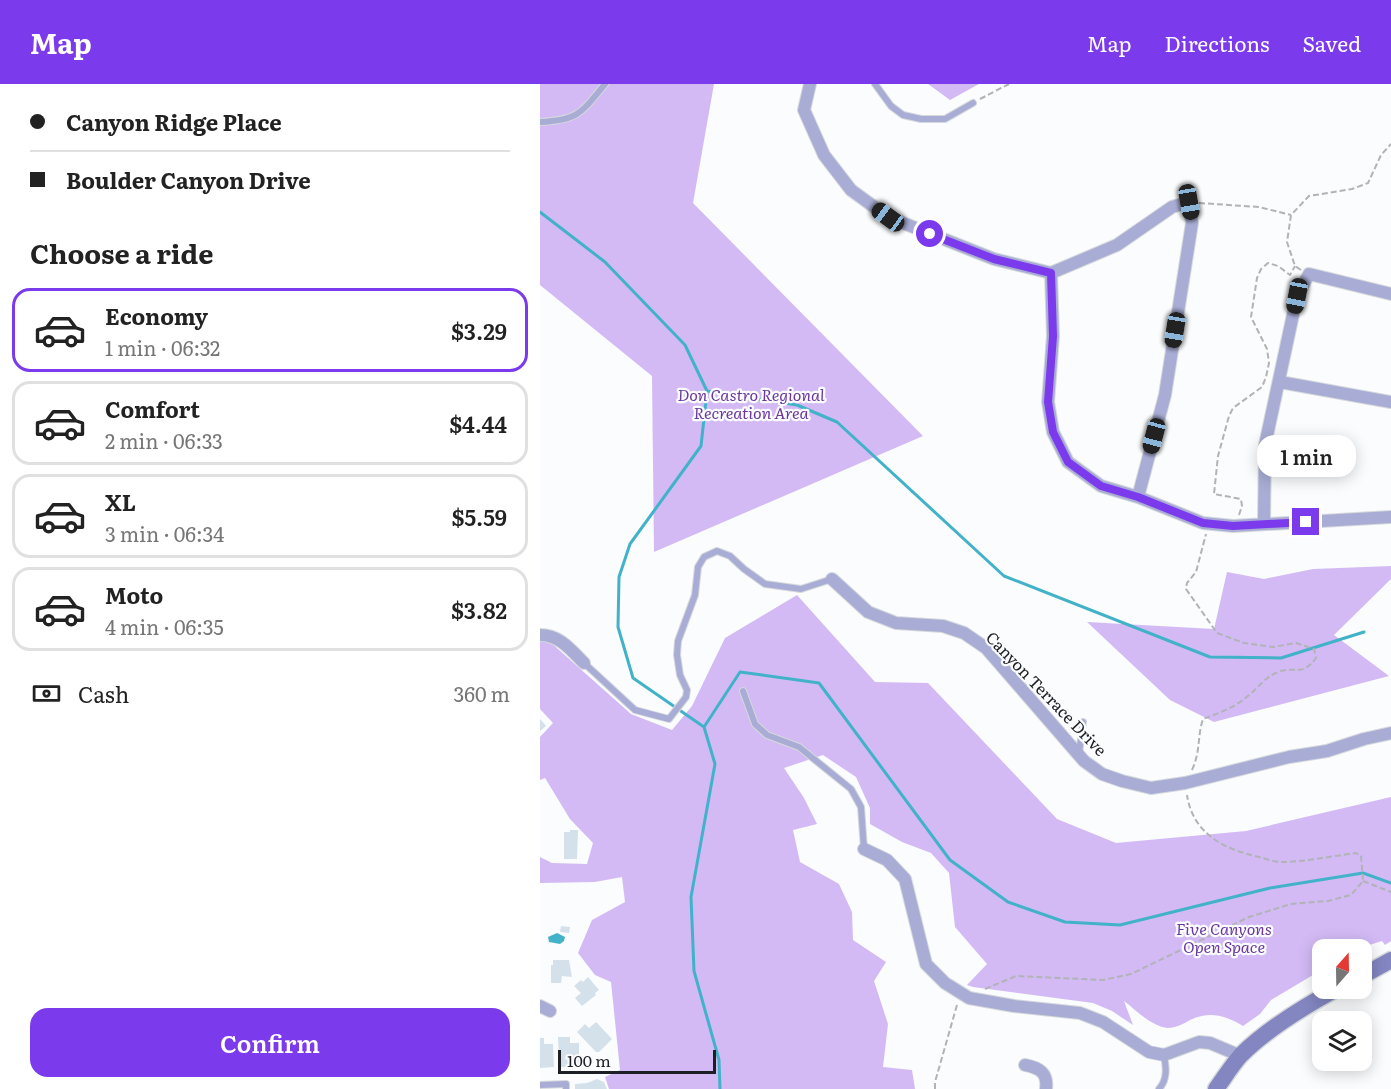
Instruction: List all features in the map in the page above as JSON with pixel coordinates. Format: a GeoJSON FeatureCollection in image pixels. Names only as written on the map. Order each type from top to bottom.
{"type":"FeatureCollection","features":[{"type":"Feature","properties":{"kind":"main road"},"geometry":{"type":"LineString","coordinates":[[1372,970],[1391,960]]}},
{"type":"Feature","properties":{"kind":"main road"},"geometry":{"type":"LineString","coordinates":[[1216,1089],[1240,1056],[1263,1037],[1320,999]]}},
{"type":"Feature","properties":{"kind":"street"},"geometry":{"type":"LineString","coordinates":[[810,84],[804,110],[824,155],[851,190],[888,217],[994,259],[1051,273],[1118,245],[1172,207],[1189,202],[1192,223],[1165,395],[1138,497]]}},
{"type":"Feature","properties":{"kind":"street"},"geometry":{"type":"LineString","coordinates":[[1051,273],[1053,336],[1048,402],[1053,432],[1068,462],[1101,486],[1138,497],[1203,523],[1233,526],[1391,516]]}},
{"type":"Feature","properties":{"kind":"street"},"geometry":{"type":"LineString","coordinates":[[1264,524],[1265,445],[1297,296],[1309,274],[1391,294]]}},
{"type":"Feature","properties":{"kind":"street"},"geometry":{"type":"LineString","coordinates":[[1280,382],[1391,402]]}},
{"type":"Feature","properties":{"kind":"street","name":"Canyon Terrace Drive"},"geometry":{"type":"LineString","coordinates":[[832,579],[868,612],[896,623],[943,626],[964,633],[986,648],[1079,754],[1102,774],[1122,781],[1151,788],[1185,783],[1288,757],[1327,751],[1391,733]]}},
{"type":"Feature","properties":{"kind":"street"},"geometry":{"type":"LineString","coordinates":[[540,635],[550,635],[560,640],[584,663]]}},
{"type":"Feature","properties":{"kind":"street"},"geometry":{"type":"LineString","coordinates":[[864,849],[887,860],[905,879],[926,964],[945,983],[969,998],[1014,1006],[1080,1013],[1103,1022],[1149,1052],[1164,1054],[1199,1042],[1210,1043],[1240,1056]]}},
{"type":"Feature","properties":{"kind":"street"},"geometry":{"type":"LineString","coordinates":[[1025,1065],[1038,1068],[1044,1073],[1047,1080],[1046,1089]]}},
{"type":"Feature","properties":{"kind":"lane"},"geometry":{"type":"LineString","coordinates":[[540,122],[571,119],[586,107],[605,84]]}},
{"type":"Feature","properties":{"kind":"lane"},"geometry":{"type":"LineString","coordinates":[[875,84],[891,106],[903,114],[921,119],[945,119],[973,103]]}},
{"type":"Feature","properties":{"kind":"lane"},"geometry":{"type":"LineString","coordinates":[[584,663],[634,710],[669,719],[686,696],[687,690],[680,675],[677,655],[678,641],[695,595],[699,567],[704,557],[717,551],[730,556],[765,584],[801,589],[832,579]]}},
{"type":"Feature","properties":{"kind":"lane"},"geometry":{"type":"LineString","coordinates":[[742,691],[755,724],[767,735],[799,747],[851,789],[861,807],[864,849]]}},
{"type":"Feature","properties":{"kind":"lane"},"geometry":{"type":"LineString","coordinates":[[1079,754],[1083,722]]}},
{"type":"Feature","properties":{"kind":"lane"},"geometry":{"type":"LineString","coordinates":[[1159,1089],[1167,1073],[1164,1054]]}},
{"type":"Feature","properties":{"kind":"lane"},"geometry":{"type":"LineString","coordinates":[[540,1086],[566,1084],[566,1089]]}},
{"type":"Feature","properties":{"kind":"path"},"geometry":{"type":"LineString","coordinates":[[973,103],[1009,84]]}},
{"type":"Feature","properties":{"kind":"path"},"geometry":{"type":"LineString","coordinates":[[1309,274],[1295,266],[1287,242],[1291,215],[1309,196],[1352,189],[1368,183],[1381,155],[1391,144]]}},
{"type":"Feature","properties":{"kind":"path"},"geometry":{"type":"LineString","coordinates":[[1189,202],[1259,207],[1291,215]]}},
{"type":"Feature","properties":{"kind":"path"},"geometry":{"type":"LineString","coordinates":[[1233,526],[1233,518],[1238,518],[1242,506],[1241,499],[1214,494],[1218,456],[1229,416],[1233,408],[1262,387],[1269,363],[1267,349],[1251,317],[1254,290],[1261,269],[1269,263],[1290,275],[1295,266]]}},
{"type":"Feature","properties":{"kind":"path"},"geometry":{"type":"LineString","coordinates":[[935,1089],[934,1082],[957,1005],[988,987],[1016,976],[1103,980],[1131,974],[1249,917],[1291,904],[1328,901],[1351,895],[1363,881],[1361,856],[1356,853],[1280,862],[1227,848],[1208,834],[1189,807],[1185,783],[1195,762],[1203,719],[1227,710],[1241,701],[1265,679],[1281,670],[1297,671],[1309,666],[1316,658],[1314,649],[1296,643],[1273,647],[1244,643],[1217,633],[1186,589],[1187,583],[1196,572],[1206,534],[1214,536]]}},
{"type":"Feature","properties":{"kind":"path"},"geometry":{"type":"LineString","coordinates":[[1363,881],[1391,892]]}},
{"type":"Feature","properties":{"kind":"green space","name":"Don Castro Regional Recreation Area"},"geometry":{"type":"Polygon","coordinates":[[[540,84],[714,84],[693,203],[923,436],[654,552],[652,376],[540,285],[540,84]]]}},
{"type":"Feature","properties":{"kind":"green space"},"geometry":{"type":"Polygon","coordinates":[[[928,84],[979,84],[950,100],[928,84]]]}},
{"type":"Feature","properties":{"kind":"green space"},"geometry":{"type":"Polygon","coordinates":[[[1391,566],[1391,579],[1334,635],[1389,676],[1214,722],[1170,700],[1087,622],[1214,629],[1227,572],[1264,579],[1313,569],[1391,566]]]}},
{"type":"Feature","properties":{"kind":"green space","name":"Five Canyons Open Space"},"geometry":{"type":"Polygon","coordinates":[[[797,595],[875,682],[928,683],[1057,819],[1116,843],[1246,831],[1391,797],[1391,941],[1385,945],[1382,941],[1372,944],[1372,939],[1312,939],[1312,976],[1271,1000],[1260,1014],[1243,1026],[1230,1019],[1210,1015],[1197,1017],[1179,1026],[1162,1027],[1145,1018],[1124,1001],[1133,1025],[1112,1011],[1093,1003],[973,987],[967,985],[987,964],[955,927],[949,873],[931,853],[902,842],[870,824],[870,808],[856,777],[823,755],[784,768],[804,798],[817,824],[793,830],[800,862],[839,884],[852,912],[853,940],[886,962],[874,981],[888,1024],[883,1067],[912,1070],[915,1089],[609,1089],[605,1077],[620,1070],[611,982],[595,975],[578,953],[592,920],[625,902],[622,877],[595,882],[540,883],[540,857],[552,863],[587,864],[593,843],[570,819],[545,778],[540,780],[540,737],[553,723],[540,709],[540,642],[549,641],[631,714],[672,730],[692,706],[725,638],[797,595]]]}},
{"type":"Feature","properties":{"kind":"water"},"geometry":{"type":"Polygon","coordinates":[[[557,933],[565,937],[564,941],[560,944],[549,942],[548,937],[557,933]]]}},
{"type":"Feature","properties":{"kind":"building"},"geometry":{"type":"Polygon","coordinates":[[[540,719],[546,726],[540,731],[540,719]]]}},
{"type":"Feature","properties":{"kind":"building"},"geometry":{"type":"Polygon","coordinates":[[[570,830],[578,830],[577,859],[564,859],[564,832],[570,832],[570,830]]]}},
{"type":"Feature","properties":{"kind":"building"},"geometry":{"type":"Polygon","coordinates":[[[561,926],[570,927],[569,933],[560,932],[561,926]]]}},
{"type":"Feature","properties":{"kind":"building"},"geometry":{"type":"Polygon","coordinates":[[[553,960],[569,960],[572,977],[562,976],[561,983],[551,983],[553,960]]]}},
{"type":"Feature","properties":{"kind":"building"},"geometry":{"type":"Polygon","coordinates":[[[588,977],[599,990],[582,1006],[575,998],[581,993],[574,986],[588,977]]]}},
{"type":"Feature","properties":{"kind":"building"},"geometry":{"type":"Polygon","coordinates":[[[596,1022],[612,1039],[599,1052],[596,1052],[577,1032],[585,1024],[589,1028],[596,1022]]]}},
{"type":"Feature","properties":{"kind":"building"},"geometry":{"type":"Polygon","coordinates":[[[558,1037],[570,1037],[570,1043],[579,1043],[579,1067],[559,1066],[558,1037]]]}},
{"type":"Feature","properties":{"kind":"building"},"geometry":{"type":"Polygon","coordinates":[[[540,1038],[544,1038],[544,1044],[553,1044],[554,1067],[540,1068],[540,1038]]]}},
{"type":"Feature","properties":{"kind":"building"},"geometry":{"type":"Polygon","coordinates":[[[597,1079],[604,1082],[607,1089],[575,1089],[575,1084],[597,1079]]]}},
{"type":"Feature","properties":{"kind":"waterway"},"geometry":{"type":"LineString","coordinates":[[540,212],[605,262],[685,345],[707,391],[701,446],[630,544],[619,577],[618,627],[633,678],[704,727],[715,764],[691,897],[694,971],[719,1060],[720,1089]]}},
{"type":"Feature","properties":{"kind":"waterway"},"geometry":{"type":"LineString","coordinates":[[707,391],[797,405],[837,422],[1004,576],[1210,657],[1281,658],[1364,632]]}},
{"type":"Feature","properties":{"kind":"waterway"},"geometry":{"type":"LineString","coordinates":[[704,727],[740,672],[819,683],[950,860],[1008,902],[1065,922],[1120,925],[1270,888],[1363,873],[1391,883]]}},
{"type":"Feature","properties":{"kind":"route"},"geometry":{"type":"LineString","coordinates":[[930,234],[994,259],[1051,273],[1053,336],[1048,402],[1053,432],[1068,462],[1101,486],[1138,497],[1203,523],[1233,526],[1306,522]]}}]}
